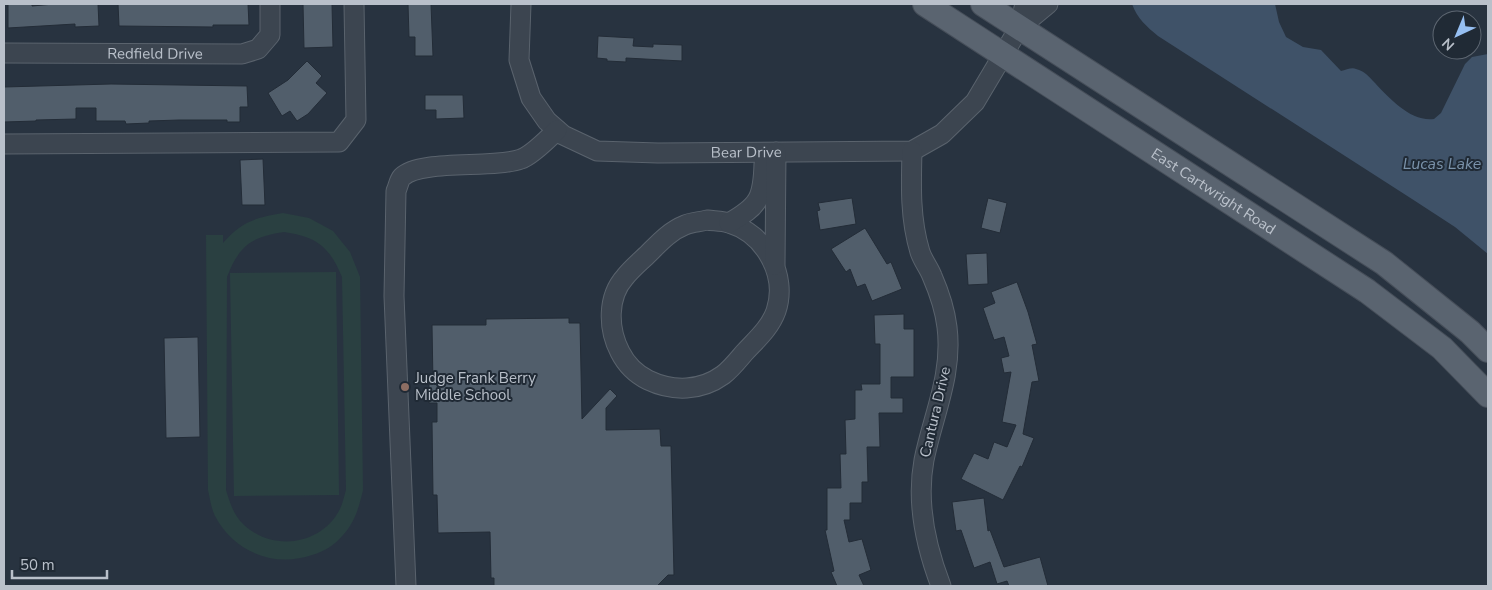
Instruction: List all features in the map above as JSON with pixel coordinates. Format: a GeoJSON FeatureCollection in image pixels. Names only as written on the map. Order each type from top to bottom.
{"type":"FeatureCollection","features":[{"type":"Feature","properties":{"kind":"main road","name":"East Cartwright Road"},"geometry":{"type":"LineString","coordinates":[[924,4],[1368,290],[1442,348],[1488,395]]}},
{"type":"Feature","properties":{"kind":"main road"},"geometry":{"type":"LineString","coordinates":[[983,4],[1384,263],[1470,332],[1488,350]]}},
{"type":"Feature","properties":{"kind":"street","name":"Redfield Drive"},"geometry":{"type":"LineString","coordinates":[[4,53],[242,54],[258,48],[270,35],[270,4]]}},
{"type":"Feature","properties":{"kind":"street"},"geometry":{"type":"LineString","coordinates":[[4,144],[339,142],[356,120],[354,4]]}},
{"type":"Feature","properties":{"kind":"street","name":"Bear Drive"},"geometry":{"type":"LineString","coordinates":[[521,4],[519,60],[531,98],[547,121],[562,136],[597,151],[658,153],[912,151],[942,134],[976,102],[1019,28]]}},
{"type":"Feature","properties":{"kind":"street"},"geometry":{"type":"LineString","coordinates":[[1019,28],[1025,4]]}},
{"type":"Feature","properties":{"kind":"street"},"geometry":{"type":"LineString","coordinates":[[1019,28],[1048,4]]}},
{"type":"Feature","properties":{"kind":"street"},"geometry":{"type":"LineString","coordinates":[[406,586],[394,296],[396,192],[401,178],[411,172],[425,168],[508,162],[522,159],[557,130]]}},
{"type":"Feature","properties":{"kind":"street","name":"Cantura Drive"},"geometry":{"type":"LineString","coordinates":[[912,151],[911,208],[914,229],[921,255],[940,297],[947,326],[948,352],[944,387],[924,462],[922,494],[923,526],[930,559],[941,586]]}},
{"type":"Feature","properties":{"kind":"street"},"geometry":{"type":"LineString","coordinates":[[729,223],[752,208],[758,200],[764,186],[770,152]]}},
{"type":"Feature","properties":{"kind":"street"},"geometry":{"type":"LineString","coordinates":[[770,152],[775,266],[779,288],[776,310],[766,329],[724,374],[704,385],[682,389],[660,386],[640,376],[625,361],[614,342],[610,320],[614,298],[624,278],[667,235],[686,224],[707,220],[729,223],[749,232],[765,247],[775,266]]}},
{"type":"Feature","properties":{"kind":"green space"},"geometry":{"type":"Polygon","coordinates":[[[283,213],[309,218],[333,231],[350,252],[360,277],[363,490],[351,525],[340,539],[325,550],[298,559],[270,558],[244,548],[223,529],[215,516],[208,490],[206,235],[223,235],[223,243],[243,225],[257,219],[283,213]],[[284,232],[255,240],[242,250],[227,277],[226,490],[235,513],[244,525],[256,534],[282,541],[296,541],[309,537],[321,530],[332,521],[340,509],[346,490],[342,277],[327,250],[313,240],[284,232]]]}},
{"type":"Feature","properties":{"kind":"green space"},"geometry":{"type":"Polygon","coordinates":[[[336,272],[339,495],[234,496],[230,273],[336,272]]]}},
{"type":"Feature","properties":{"kind":"water","name":"Lucas Lake"},"geometry":{"type":"Polygon","coordinates":[[[1132,4],[1275,4],[1279,22],[1286,37],[1303,47],[1321,50],[1341,71],[1353,68],[1362,71],[1402,108],[1417,117],[1425,119],[1434,119],[1441,113],[1465,64],[1469,60],[1482,60],[1482,55],[1488,54],[1488,254],[1455,227],[1158,36],[1146,26],[1132,4]]]}},
{"type":"Feature","properties":{"kind":"building"},"geometry":{"type":"Polygon","coordinates":[[[8,4],[32,4],[32,6],[98,4],[99,26],[75,27],[75,24],[8,28],[8,4]]]}},
{"type":"Feature","properties":{"kind":"building"},"geometry":{"type":"Polygon","coordinates":[[[118,4],[248,4],[249,25],[213,25],[213,27],[119,26],[118,4]]]}},
{"type":"Feature","properties":{"kind":"building"},"geometry":{"type":"Polygon","coordinates":[[[303,4],[332,4],[333,47],[304,48],[303,4]]]}},
{"type":"Feature","properties":{"kind":"building"},"geometry":{"type":"Polygon","coordinates":[[[408,4],[431,4],[433,56],[415,56],[415,37],[409,37],[408,4]]]}},
{"type":"Feature","properties":{"kind":"building"},"geometry":{"type":"Polygon","coordinates":[[[598,36],[634,38],[633,46],[653,47],[653,44],[682,45],[682,61],[626,58],[626,62],[607,61],[607,59],[597,58],[598,36]]]}},
{"type":"Feature","properties":{"kind":"building"},"geometry":{"type":"Polygon","coordinates":[[[307,61],[322,76],[316,83],[327,93],[308,114],[297,121],[290,111],[282,116],[268,93],[288,80],[307,61]]]}},
{"type":"Feature","properties":{"kind":"building"},"geometry":{"type":"Polygon","coordinates":[[[111,84],[247,86],[248,107],[240,107],[240,122],[227,122],[227,120],[179,120],[126,124],[125,121],[96,121],[96,108],[76,108],[76,119],[4,122],[4,87],[111,84]]]}},
{"type":"Feature","properties":{"kind":"building"},"geometry":{"type":"Polygon","coordinates":[[[425,95],[463,95],[464,118],[436,119],[436,110],[425,110],[425,95]]]}},
{"type":"Feature","properties":{"kind":"building"},"geometry":{"type":"Polygon","coordinates":[[[263,159],[265,205],[242,205],[240,160],[263,159]]]}},
{"type":"Feature","properties":{"kind":"building"},"geometry":{"type":"Polygon","coordinates":[[[852,198],[856,224],[820,230],[817,211],[820,210],[818,203],[852,198]]]}},
{"type":"Feature","properties":{"kind":"building"},"geometry":{"type":"Polygon","coordinates":[[[988,198],[1007,203],[1000,233],[981,228],[988,198]]]}},
{"type":"Feature","properties":{"kind":"building"},"geometry":{"type":"Polygon","coordinates":[[[865,228],[887,264],[891,262],[902,289],[872,301],[865,284],[857,287],[850,269],[846,272],[831,249],[865,228]]]}},
{"type":"Feature","properties":{"kind":"building"},"geometry":{"type":"Polygon","coordinates":[[[987,253],[988,284],[968,285],[966,254],[987,253]]]}},
{"type":"Feature","properties":{"kind":"building"},"geometry":{"type":"Polygon","coordinates":[[[1017,282],[1037,344],[1032,345],[1039,381],[1032,382],[1023,434],[1034,438],[1022,467],[1020,466],[1003,500],[961,479],[974,453],[988,459],[994,442],[1007,447],[1016,425],[1002,422],[1011,372],[1004,373],[1001,358],[1009,356],[1004,337],[994,340],[983,308],[995,303],[991,292],[1017,282]]]}},
{"type":"Feature","properties":{"kind":"building"},"geometry":{"type":"Polygon","coordinates":[[[904,314],[904,329],[914,329],[914,377],[891,377],[891,398],[903,398],[903,413],[879,413],[880,447],[867,447],[868,482],[862,482],[862,503],[850,503],[850,520],[844,520],[849,542],[862,539],[871,570],[859,575],[864,586],[837,586],[831,572],[834,571],[825,530],[827,530],[827,488],[841,488],[840,454],[846,454],[845,420],[855,419],[855,390],[862,390],[861,384],[880,384],[880,344],[875,344],[874,315],[904,314]]]}},
{"type":"Feature","properties":{"kind":"building"},"geometry":{"type":"Polygon","coordinates":[[[569,318],[569,323],[580,323],[582,419],[610,389],[617,396],[606,408],[606,430],[660,429],[661,446],[671,446],[674,575],[668,575],[657,586],[494,586],[494,578],[491,578],[490,532],[438,533],[437,495],[433,495],[432,422],[437,422],[437,403],[429,403],[429,384],[433,384],[432,325],[486,325],[486,319],[569,318]]]}},
{"type":"Feature","properties":{"kind":"building"},"geometry":{"type":"Polygon","coordinates":[[[198,337],[200,437],[166,438],[164,338],[198,337]]]}},
{"type":"Feature","properties":{"kind":"building"},"geometry":{"type":"Polygon","coordinates":[[[984,498],[988,531],[990,530],[1004,567],[1040,557],[1048,586],[1009,586],[1007,581],[997,584],[990,562],[974,568],[961,530],[956,531],[952,502],[984,498]]]}},
{"type":"Feature","properties":{"kind":"place","name":"Judge Frank Berry Middle School"},"geometry":{"type":"Point","coordinates":[405,387]}}]}
